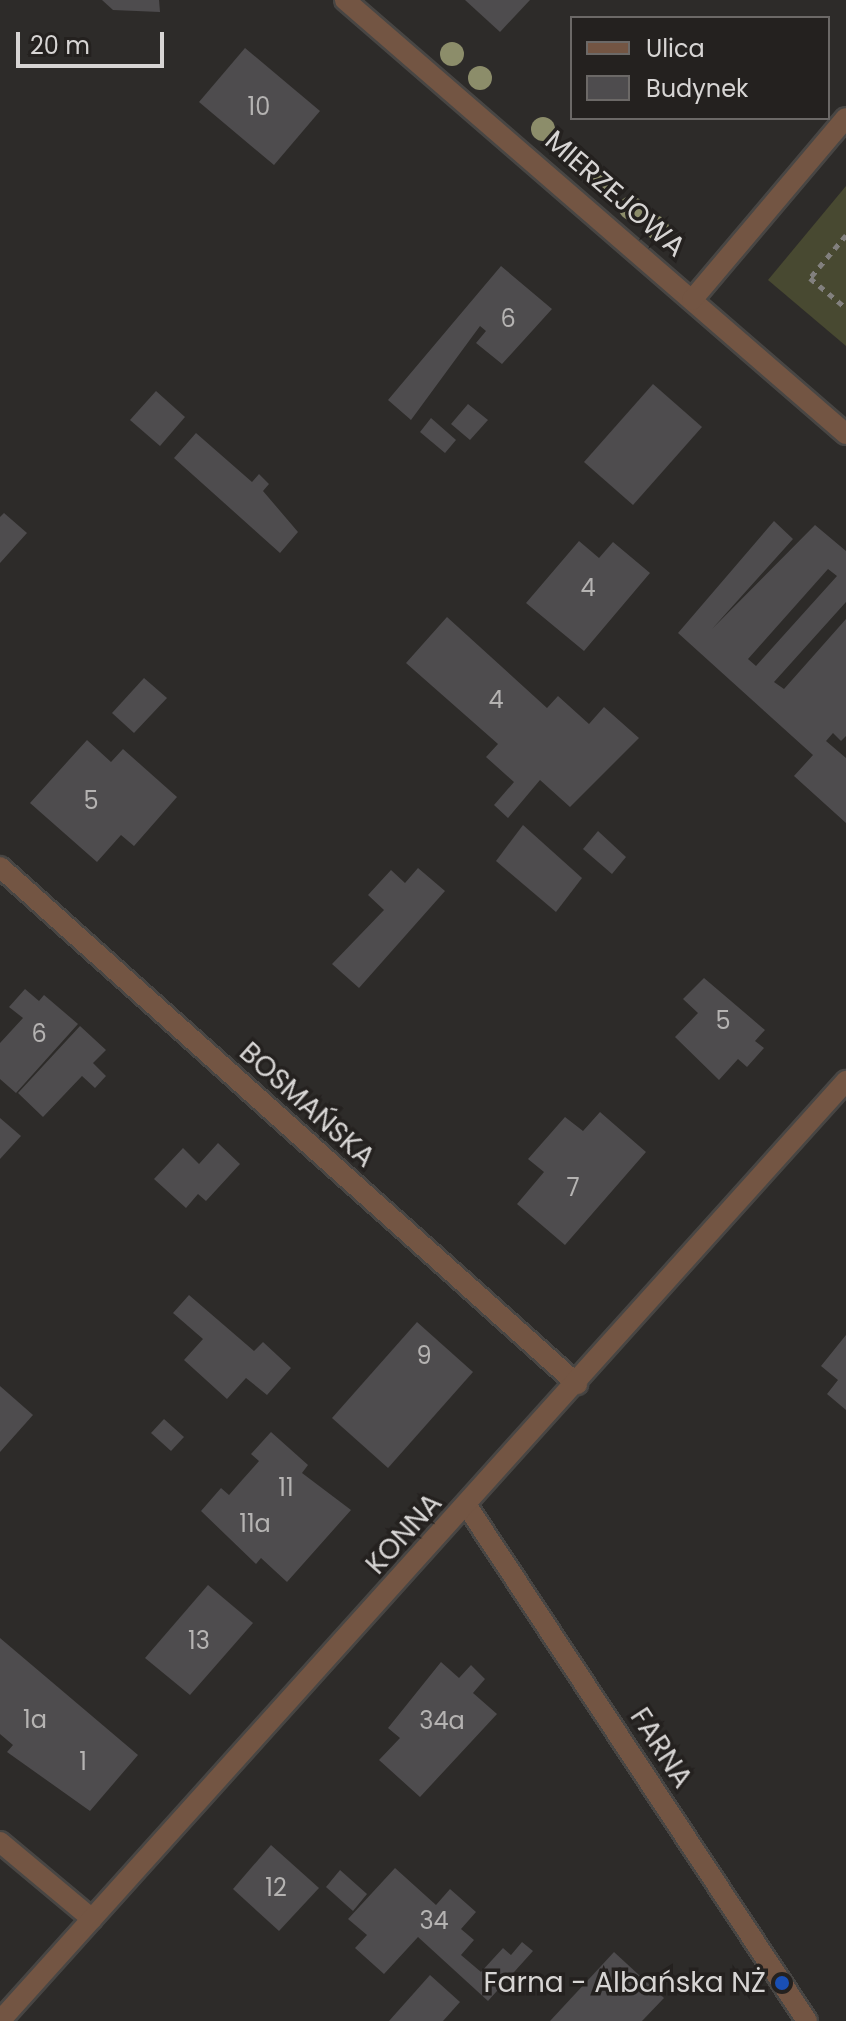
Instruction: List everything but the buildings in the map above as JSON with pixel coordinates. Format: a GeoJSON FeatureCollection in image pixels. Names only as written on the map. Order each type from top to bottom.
{"type":"FeatureCollection","features":[{"type":"Feature","properties":{"kind":"street","name":"MIERZEJOWA"},"geometry":{"type":"LineString","coordinates":[[345,0],[846,434]]}},
{"type":"Feature","properties":{"kind":"street"},"geometry":{"type":"LineString","coordinates":[[692,300],[846,118]]}},
{"type":"Feature","properties":{"kind":"street","name":"BOSMAŃSKA"},"geometry":{"type":"LineString","coordinates":[[0,867],[577,1384]]}},
{"type":"Feature","properties":{"kind":"street","name":"KONNA"},"geometry":{"type":"LineString","coordinates":[[0,2021],[577,1384],[846,1081]]}},
{"type":"Feature","properties":{"kind":"street","name":"FARNA"},"geometry":{"type":"LineString","coordinates":[[467,1506],[807,2021]]}},
{"type":"Feature","properties":{"kind":"street"},"geometry":{"type":"LineString","coordinates":[[0,1842],[92,1919]]}},
{"type":"Feature","properties":{"kind":"path"},"geometry":{"type":"LineString","coordinates":[[846,235],[810,278],[846,308]]}},
{"type":"Feature","properties":{"kind":"green space"},"geometry":{"type":"Polygon","coordinates":[[[846,186],[846,346],[768,280],[846,186]]]}},
{"type":"Feature","properties":{"kind":"place","name":"Farna - Albańska NŻ"},"geometry":{"type":"Point","coordinates":[782,1983]}}]}
